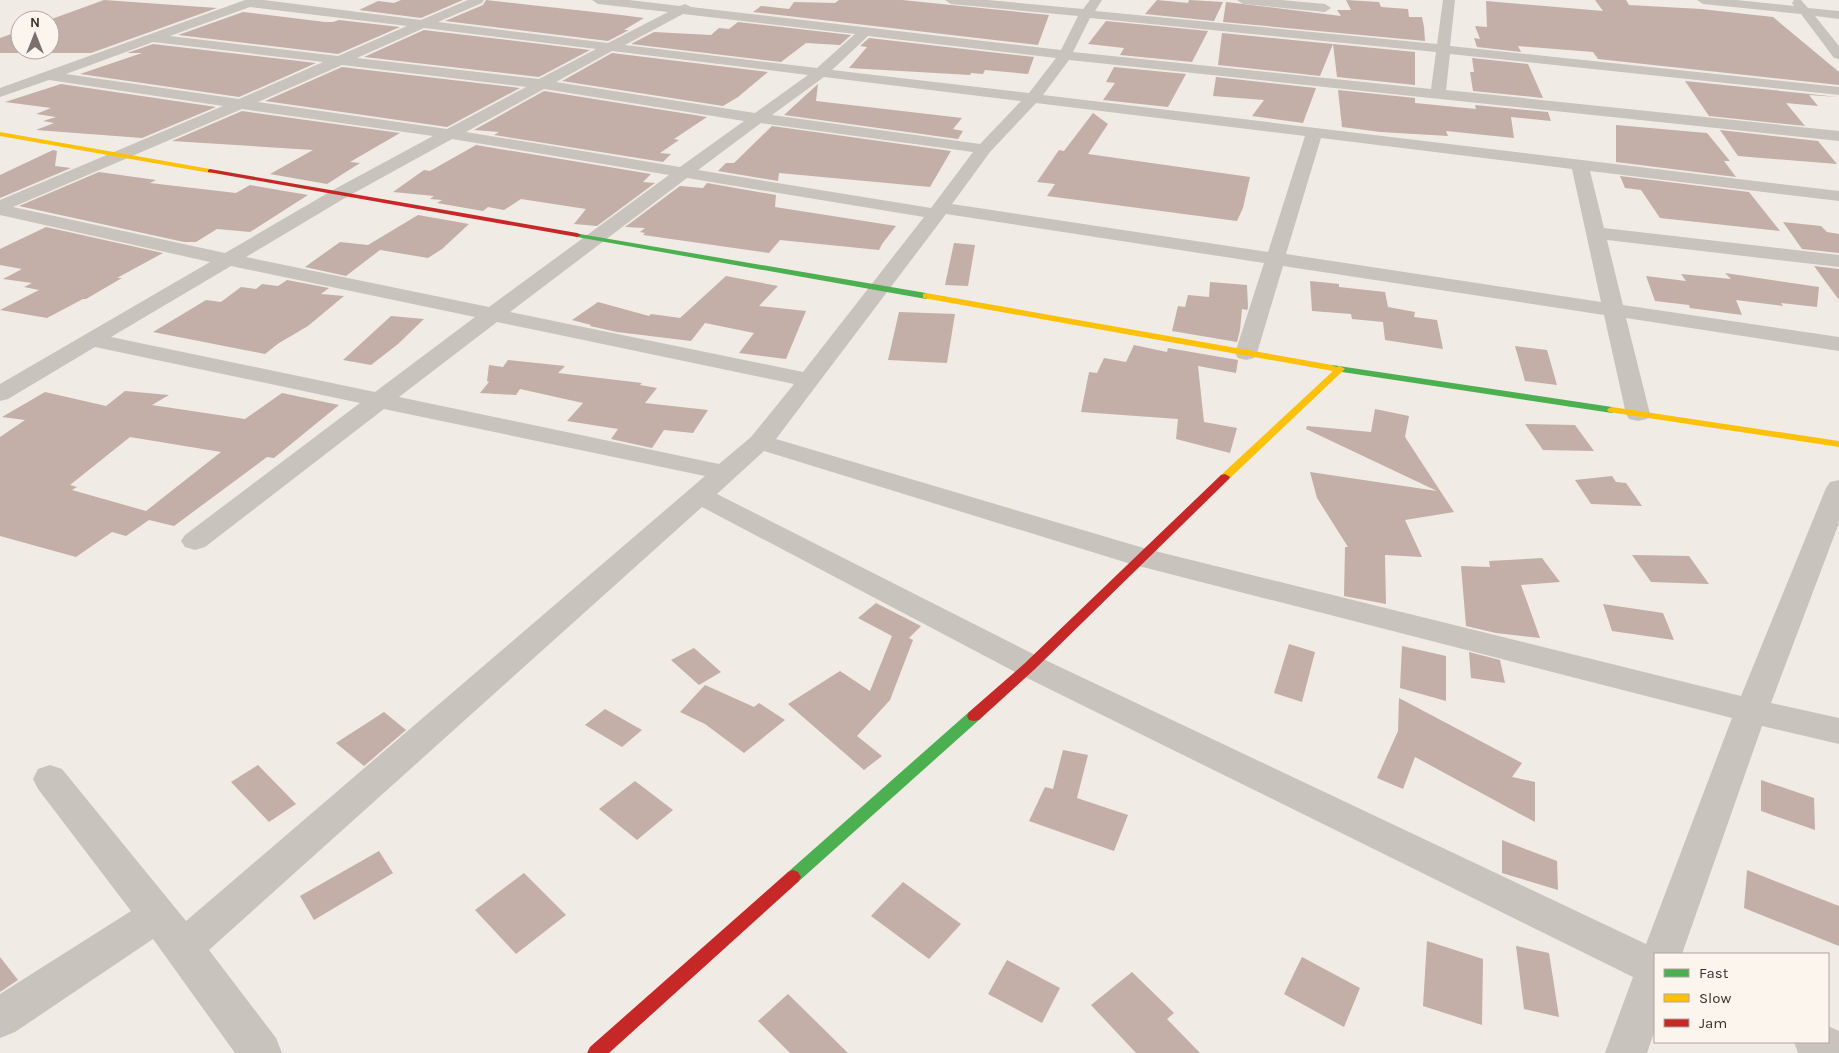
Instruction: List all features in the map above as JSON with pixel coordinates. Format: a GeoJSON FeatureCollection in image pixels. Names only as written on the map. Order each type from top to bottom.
{"type":"FeatureCollection","features":[{"type":"Feature","properties":{"kind":"street"},"geometry":{"type":"LineString","coordinates":[[0,206],[123,155],[478,0]]}},
{"type":"Feature","properties":{"kind":"street"},"geometry":{"type":"LineString","coordinates":[[598,0],[1065,55],[1839,136]]}},
{"type":"Feature","properties":{"kind":"street"},"geometry":{"type":"LineString","coordinates":[[0,394],[339,194],[608,48],[701,0]]}},
{"type":"Feature","properties":{"kind":"street"},"geometry":{"type":"LineString","coordinates":[[951,0],[1091,7],[1314,36],[1839,91]]}},
{"type":"Feature","properties":{"kind":"street"},"geometry":{"type":"LineString","coordinates":[[1243,0],[1326,4],[1314,36]]}},
{"type":"Feature","properties":{"kind":"street"},"geometry":{"type":"LineString","coordinates":[[1438,94],[1449,0]]}},
{"type":"Feature","properties":{"kind":"street"},"geometry":{"type":"LineString","coordinates":[[1704,0],[1839,15]]}},
{"type":"Feature","properties":{"kind":"street"},"geometry":{"type":"LineString","coordinates":[[1796,0],[1839,55]]}},
{"type":"Feature","properties":{"kind":"street"},"geometry":{"type":"LineString","coordinates":[[0,93],[253,2],[608,48],[1839,196]]}},
{"type":"Feature","properties":{"kind":"street"},"geometry":{"type":"LineString","coordinates":[[183,948],[760,442],[881,288],[984,148],[1033,98],[1065,55],[1091,7]]}},
{"type":"Feature","properties":{"kind":"street"},"geometry":{"type":"LineString","coordinates":[[195,541],[593,238],[820,73],[866,32]]}},
{"type":"Feature","properties":{"kind":"street"},"geometry":{"type":"LineString","coordinates":[[151,38],[541,84],[758,118],[984,148]]}},
{"type":"Feature","properties":{"kind":"street"},"geometry":{"type":"LineString","coordinates":[[48,76],[450,134],[939,211],[1276,259],[1839,344]]}},
{"type":"Feature","properties":{"kind":"street"},"geometry":{"type":"LineString","coordinates":[[1246,353],[1314,133]]}},
{"type":"Feature","properties":{"kind":"street"},"geometry":{"type":"LineString","coordinates":[[0,134],[1340,369],[1839,444]]}},
{"type":"Feature","properties":{"kind":"street"},"geometry":{"type":"LineString","coordinates":[[1580,166],[1638,414]]}},
{"type":"Feature","properties":{"kind":"street"},"geometry":{"type":"LineString","coordinates":[[0,210],[226,261],[494,313],[808,380]]}},
{"type":"Feature","properties":{"kind":"street"},"geometry":{"type":"LineString","coordinates":[[1596,233],[1839,261]]}},
{"type":"Feature","properties":{"kind":"street"},"geometry":{"type":"LineString","coordinates":[[92,340],[725,472]]}},
{"type":"Feature","properties":{"kind":"street"},"geometry":{"type":"LineString","coordinates":[[596,1053],[1030,666],[1141,557],[1340,369]]}},
{"type":"Feature","properties":{"kind":"street"},"geometry":{"type":"LineString","coordinates":[[760,442],[1141,557],[1751,711],[1839,731]]}},
{"type":"Feature","properties":{"kind":"street"},"geometry":{"type":"LineString","coordinates":[[1662,953],[1751,711],[1839,488]]}},
{"type":"Feature","properties":{"kind":"street"},"geometry":{"type":"LineString","coordinates":[[700,495],[1030,666],[1654,968]]}},
{"type":"Feature","properties":{"kind":"street"},"geometry":{"type":"LineString","coordinates":[[50,779],[157,914],[261,1053]]}},
{"type":"Feature","properties":{"kind":"street"},"geometry":{"type":"LineString","coordinates":[[0,1018],[157,914]]}},
{"type":"Feature","properties":{"kind":"street"},"geometry":{"type":"LineString","coordinates":[[1626,1053],[1654,975]]}},
{"type":"Feature","properties":{"kind":"street"},"geometry":{"type":"LineString","coordinates":[[1817,1043],[1839,1052]]}},
{"type":"Feature","properties":{"kind":"building"},"geometry":{"type":"Polygon","coordinates":[[[104,0],[217,8],[91,53],[60,53],[60,16],[104,0]]]}},
{"type":"Feature","properties":{"kind":"building"},"geometry":{"type":"Polygon","coordinates":[[[401,0],[463,0],[421,18],[359,10],[378,1],[394,3],[401,0]]]}},
{"type":"Feature","properties":{"kind":"building"},"geometry":{"type":"Polygon","coordinates":[[[486,0],[644,18],[624,30],[629,30],[608,41],[445,21],[483,5],[486,0]]]}},
{"type":"Feature","properties":{"kind":"building"},"geometry":{"type":"Polygon","coordinates":[[[839,0],[902,0],[1049,15],[1038,45],[753,12],[761,6],[789,9],[794,2],[835,3],[839,0]]]}},
{"type":"Feature","properties":{"kind":"building"},"geometry":{"type":"Polygon","coordinates":[[[1157,0],[1188,3],[1189,0],[1223,2],[1214,21],[1145,14],[1157,0]]]}},
{"type":"Feature","properties":{"kind":"building"},"geometry":{"type":"Polygon","coordinates":[[[1346,0],[1379,2],[1381,7],[1408,9],[1409,17],[1422,17],[1425,41],[1223,22],[1226,2],[1341,16],[1337,10],[1351,10],[1346,0]]]}},
{"type":"Feature","properties":{"kind":"building"},"geometry":{"type":"Polygon","coordinates":[[[1595,0],[1626,0],[1629,5],[1701,9],[1773,17],[1839,72],[1839,85],[1598,59],[1593,52],[1518,46],[1521,52],[1477,47],[1474,38],[1480,39],[1475,26],[1487,27],[1486,1],[1603,11],[1595,0]]]}},
{"type":"Feature","properties":{"kind":"building"},"geometry":{"type":"Polygon","coordinates":[[[243,12],[325,22],[339,20],[400,27],[338,54],[178,35],[243,12]]]}},
{"type":"Feature","properties":{"kind":"building"},"geometry":{"type":"Polygon","coordinates":[[[1106,21],[1208,31],[1192,62],[1120,55],[1124,48],[1088,44],[1106,21]]]}},
{"type":"Feature","properties":{"kind":"building"},"geometry":{"type":"Polygon","coordinates":[[[738,22],[851,35],[840,45],[806,43],[781,62],[631,44],[654,32],[711,35],[719,28],[729,29],[738,22]]]}},
{"type":"Feature","properties":{"kind":"building"},"geometry":{"type":"Polygon","coordinates":[[[424,30],[590,50],[539,77],[364,57],[424,30]]]}},
{"type":"Feature","properties":{"kind":"building"},"geometry":{"type":"Polygon","coordinates":[[[1222,33],[1333,44],[1320,76],[1218,65],[1222,33]]]}},
{"type":"Feature","properties":{"kind":"building"},"geometry":{"type":"Polygon","coordinates":[[[10,34],[10,53],[0,53],[0,38],[10,34]]]}},
{"type":"Feature","properties":{"kind":"building"},"geometry":{"type":"Polygon","coordinates":[[[869,38],[1034,57],[1028,74],[985,70],[983,74],[971,73],[970,75],[849,68],[867,47],[860,46],[869,38]]]}},
{"type":"Feature","properties":{"kind":"building"},"geometry":{"type":"Polygon","coordinates":[[[153,44],[316,63],[239,97],[80,74],[142,53],[127,53],[153,44]]]}},
{"type":"Feature","properties":{"kind":"building"},"geometry":{"type":"Polygon","coordinates":[[[1333,44],[1415,52],[1415,85],[1337,77],[1333,44]]]}},
{"type":"Feature","properties":{"kind":"building"},"geometry":{"type":"Polygon","coordinates":[[[612,53],[768,72],[738,97],[723,106],[562,81],[612,53]]]}},
{"type":"Feature","properties":{"kind":"building"},"geometry":{"type":"Polygon","coordinates":[[[1472,58],[1528,64],[1543,98],[1473,91],[1470,72],[1474,72],[1472,58]]]}},
{"type":"Feature","properties":{"kind":"building"},"geometry":{"type":"Polygon","coordinates":[[[342,67],[520,88],[447,127],[265,101],[342,67]]]}},
{"type":"Feature","properties":{"kind":"building"},"geometry":{"type":"Polygon","coordinates":[[[1114,67],[1186,74],[1168,107],[1103,100],[1115,83],[1106,82],[1114,67]]]}},
{"type":"Feature","properties":{"kind":"building"},"geometry":{"type":"Polygon","coordinates":[[[1216,77],[1316,88],[1303,123],[1252,116],[1264,100],[1213,96],[1216,77]]]}},
{"type":"Feature","properties":{"kind":"building"},"geometry":{"type":"Polygon","coordinates":[[[1685,81],[1839,97],[1809,95],[1818,106],[1786,103],[1805,126],[1709,116],[1685,81]]]}},
{"type":"Feature","properties":{"kind":"building"},"geometry":{"type":"Polygon","coordinates":[[[61,84],[216,107],[142,138],[36,130],[54,123],[43,121],[56,117],[36,114],[51,108],[5,102],[61,84]]]}},
{"type":"Feature","properties":{"kind":"building"},"geometry":{"type":"Polygon","coordinates":[[[818,84],[816,101],[962,118],[953,129],[963,131],[958,139],[784,115],[818,84]]]}},
{"type":"Feature","properties":{"kind":"building"},"geometry":{"type":"Polygon","coordinates":[[[1338,90],[1415,98],[1415,103],[1476,109],[1475,105],[1548,112],[1551,121],[1511,117],[1514,138],[1446,131],[1448,136],[1380,132],[1342,127],[1338,90]]]}},
{"type":"Feature","properties":{"kind":"building"},"geometry":{"type":"Polygon","coordinates":[[[544,91],[707,117],[674,139],[679,140],[660,153],[671,154],[663,162],[494,135],[499,132],[474,130],[544,91]]]}},
{"type":"Feature","properties":{"kind":"building"},"geometry":{"type":"Polygon","coordinates":[[[242,111],[400,133],[350,162],[360,163],[327,184],[270,174],[313,150],[172,141],[242,111]]]}},
{"type":"Feature","properties":{"kind":"building"},"geometry":{"type":"Polygon","coordinates":[[[1093,113],[1108,124],[1088,154],[1250,177],[1243,208],[1237,221],[1047,196],[1055,184],[1037,182],[1059,150],[1064,151],[1093,113]]]}},
{"type":"Feature","properties":{"kind":"building"},"geometry":{"type":"Polygon","coordinates":[[[1616,125],[1707,133],[1730,161],[1724,161],[1736,177],[1616,162],[1616,125]]]}},
{"type":"Feature","properties":{"kind":"building"},"geometry":{"type":"Polygon","coordinates":[[[772,126],[951,151],[930,187],[779,173],[778,181],[718,171],[726,163],[734,163],[772,126]]]}},
{"type":"Feature","properties":{"kind":"building"},"geometry":{"type":"Polygon","coordinates":[[[1720,130],[1818,141],[1837,164],[1738,156],[1720,130]]]}},
{"type":"Feature","properties":{"kind":"building"},"geometry":{"type":"Polygon","coordinates":[[[476,145],[651,174],[643,182],[655,183],[597,226],[574,224],[586,209],[521,199],[504,210],[488,207],[483,211],[437,203],[442,200],[430,199],[434,196],[393,192],[424,170],[430,171],[476,145]]]}},
{"type":"Feature","properties":{"kind":"building"},"geometry":{"type":"Polygon","coordinates":[[[53,150],[57,151],[55,166],[71,168],[0,198],[0,175],[53,150]]]}},
{"type":"Feature","properties":{"kind":"building"},"geometry":{"type":"Polygon","coordinates":[[[99,172],[156,180],[150,183],[236,193],[250,185],[308,195],[250,232],[217,229],[196,242],[184,242],[19,206],[99,172]]]}},
{"type":"Feature","properties":{"kind":"building"},"geometry":{"type":"Polygon","coordinates":[[[1620,176],[1749,192],[1780,231],[1660,218],[1641,190],[1625,188],[1620,176]]]}},
{"type":"Feature","properties":{"kind":"building"},"geometry":{"type":"Polygon","coordinates":[[[707,183],[776,195],[775,207],[896,226],[879,250],[780,240],[769,253],[643,235],[645,233],[640,232],[645,228],[625,227],[680,186],[703,188],[707,183]]]}},
{"type":"Feature","properties":{"kind":"building"},"geometry":{"type":"Polygon","coordinates":[[[418,215],[469,224],[442,249],[428,258],[380,250],[346,276],[305,267],[340,242],[368,245],[418,215]]]}},
{"type":"Feature","properties":{"kind":"building"},"geometry":{"type":"Polygon","coordinates":[[[1783,222],[1821,226],[1827,232],[1839,234],[1839,253],[1802,249],[1783,222]]]}},
{"type":"Feature","properties":{"kind":"building"},"geometry":{"type":"Polygon","coordinates":[[[46,227],[163,253],[117,278],[122,278],[86,299],[47,318],[0,310],[39,290],[24,287],[32,283],[3,279],[22,269],[0,265],[0,249],[46,227]]]}},
{"type":"Feature","properties":{"kind":"building"},"geometry":{"type":"Polygon","coordinates":[[[954,243],[975,245],[968,286],[945,285],[954,243]]]}},
{"type":"Feature","properties":{"kind":"building"},"geometry":{"type":"Polygon","coordinates":[[[1814,266],[1839,269],[1839,300],[1814,266]]]}},
{"type":"Feature","properties":{"kind":"building"},"geometry":{"type":"Polygon","coordinates":[[[1725,273],[1819,287],[1817,307],[1781,303],[1783,306],[1736,300],[1742,315],[1690,308],[1689,305],[1655,301],[1646,276],[1686,281],[1681,274],[1731,279],[1725,273]]]}},
{"type":"Feature","properties":{"kind":"building"},"geometry":{"type":"Polygon","coordinates":[[[726,276],[778,286],[759,306],[806,311],[786,359],[739,353],[754,333],[705,323],[691,341],[617,332],[572,320],[598,302],[649,316],[651,314],[680,318],[726,276]]]}},
{"type":"Feature","properties":{"kind":"building"},"geometry":{"type":"Polygon","coordinates":[[[287,280],[329,288],[321,294],[344,296],[308,326],[279,343],[265,354],[153,332],[206,300],[221,302],[241,287],[256,289],[262,284],[278,286],[287,280]]]}},
{"type":"Feature","properties":{"kind":"building"},"geometry":{"type":"Polygon","coordinates":[[[1310,281],[1339,284],[1339,287],[1385,292],[1388,307],[1415,312],[1414,317],[1437,320],[1443,349],[1385,340],[1383,322],[1352,319],[1351,314],[1312,311],[1310,281]]]}},
{"type":"Feature","properties":{"kind":"building"},"geometry":{"type":"Polygon","coordinates":[[[1210,282],[1247,285],[1248,308],[1247,310],[1242,309],[1237,342],[1172,331],[1178,306],[1185,307],[1188,295],[1209,297],[1210,282]]]}},
{"type":"Feature","properties":{"kind":"building"},"geometry":{"type":"Polygon","coordinates":[[[899,312],[955,314],[947,363],[888,360],[899,312]]]}},
{"type":"Feature","properties":{"kind":"building"},"geometry":{"type":"Polygon","coordinates":[[[391,316],[424,319],[398,344],[371,365],[343,360],[391,316]]]}},
{"type":"Feature","properties":{"kind":"building"},"geometry":{"type":"Polygon","coordinates":[[[1134,345],[1167,352],[1168,348],[1238,360],[1236,373],[1198,366],[1204,422],[1237,428],[1230,453],[1176,439],[1178,419],[1081,412],[1089,372],[1097,373],[1104,358],[1126,362],[1134,345]]]}},
{"type":"Feature","properties":{"kind":"building"},"geometry":{"type":"Polygon","coordinates":[[[1515,346],[1547,350],[1557,385],[1525,381],[1515,346]]]}},
{"type":"Feature","properties":{"kind":"building"},"geometry":{"type":"Polygon","coordinates":[[[508,360],[565,366],[558,373],[642,383],[640,385],[657,388],[645,403],[708,410],[693,433],[664,430],[652,448],[611,439],[618,429],[567,421],[583,403],[520,389],[516,395],[480,393],[489,382],[487,381],[489,365],[503,367],[508,360]]]}},
{"type":"Feature","properties":{"kind":"building"},"geometry":{"type":"Polygon","coordinates":[[[125,391],[169,395],[152,405],[245,419],[282,393],[339,405],[274,458],[267,457],[174,526],[149,520],[126,536],[112,532],[76,557],[0,536],[0,437],[25,420],[2,417],[45,392],[106,406],[125,391]],[[130,437],[70,485],[77,487],[72,490],[146,511],[221,452],[130,437]]]}},
{"type":"Feature","properties":{"kind":"building"},"geometry":{"type":"Polygon","coordinates":[[[1375,409],[1409,416],[1405,437],[1454,512],[1405,520],[1422,557],[1385,555],[1386,604],[1344,596],[1345,547],[1348,547],[1317,498],[1310,472],[1437,491],[1306,429],[1307,426],[1371,432],[1375,409]]]}},
{"type":"Feature","properties":{"kind":"building"},"geometry":{"type":"Polygon","coordinates":[[[1525,424],[1575,425],[1594,451],[1543,450],[1525,424]]]}},
{"type":"Feature","properties":{"kind":"building"},"geometry":{"type":"Polygon","coordinates":[[[1612,476],[1616,482],[1626,483],[1642,506],[1591,504],[1575,480],[1612,476]]]}},
{"type":"Feature","properties":{"kind":"building"},"geometry":{"type":"Polygon","coordinates":[[[1632,555],[1689,556],[1709,584],[1651,582],[1632,555]]]}},
{"type":"Feature","properties":{"kind":"building"},"geometry":{"type":"Polygon","coordinates":[[[1542,558],[1560,582],[1521,585],[1540,638],[1496,633],[1466,626],[1461,566],[1490,567],[1489,561],[1542,558]]]}},
{"type":"Feature","properties":{"kind":"building"},"geometry":{"type":"Polygon","coordinates":[[[876,603],[921,626],[909,638],[913,640],[890,700],[857,736],[882,756],[864,770],[788,704],[840,671],[870,691],[892,636],[858,618],[876,603]]]}},
{"type":"Feature","properties":{"kind":"building"},"geometry":{"type":"Polygon","coordinates":[[[1603,604],[1663,613],[1674,640],[1612,631],[1603,604]]]}},
{"type":"Feature","properties":{"kind":"building"},"geometry":{"type":"Polygon","coordinates":[[[1289,644],[1315,652],[1302,702],[1274,693],[1289,644]]]}},
{"type":"Feature","properties":{"kind":"building"},"geometry":{"type":"Polygon","coordinates":[[[1402,646],[1446,656],[1446,701],[1400,688],[1402,646]]]}},
{"type":"Feature","properties":{"kind":"building"},"geometry":{"type":"Polygon","coordinates":[[[694,648],[721,672],[699,685],[671,660],[694,648]]]}},
{"type":"Feature","properties":{"kind":"building"},"geometry":{"type":"Polygon","coordinates":[[[1469,652],[1500,660],[1505,683],[1471,678],[1469,652]]]}},
{"type":"Feature","properties":{"kind":"building"},"geometry":{"type":"Polygon","coordinates":[[[705,685],[754,707],[759,703],[785,720],[744,753],[705,724],[680,712],[705,685]]]}},
{"type":"Feature","properties":{"kind":"building"},"geometry":{"type":"Polygon","coordinates":[[[1399,698],[1522,763],[1512,777],[1535,782],[1535,822],[1415,757],[1403,789],[1377,778],[1398,731],[1399,698]]]}},
{"type":"Feature","properties":{"kind":"building"},"geometry":{"type":"Polygon","coordinates":[[[605,709],[642,730],[622,747],[585,725],[605,709]]]}},
{"type":"Feature","properties":{"kind":"building"},"geometry":{"type":"Polygon","coordinates":[[[384,712],[406,730],[364,766],[336,743],[384,712]]]}},
{"type":"Feature","properties":{"kind":"building"},"geometry":{"type":"Polygon","coordinates":[[[1063,750],[1088,755],[1077,798],[1128,815],[1114,851],[1029,821],[1045,787],[1053,789],[1063,750]]]}},
{"type":"Feature","properties":{"kind":"building"},"geometry":{"type":"Polygon","coordinates":[[[258,765],[296,804],[269,822],[231,782],[258,765]]]}},
{"type":"Feature","properties":{"kind":"building"},"geometry":{"type":"Polygon","coordinates":[[[1761,780],[1814,798],[1815,830],[1761,811],[1761,780]]]}},
{"type":"Feature","properties":{"kind":"building"},"geometry":{"type":"Polygon","coordinates":[[[635,781],[673,810],[637,840],[599,809],[635,781]]]}},
{"type":"Feature","properties":{"kind":"building"},"geometry":{"type":"Polygon","coordinates":[[[1502,840],[1557,861],[1558,890],[1502,873],[1502,840]]]}},
{"type":"Feature","properties":{"kind":"building"},"geometry":{"type":"Polygon","coordinates":[[[379,851],[393,873],[314,920],[300,896],[379,851]]]}},
{"type":"Feature","properties":{"kind":"building"},"geometry":{"type":"Polygon","coordinates":[[[1747,870],[1839,906],[1839,946],[1744,908],[1747,870]]]}},
{"type":"Feature","properties":{"kind":"building"},"geometry":{"type":"Polygon","coordinates":[[[524,873],[566,915],[516,954],[475,910],[524,873]]]}},
{"type":"Feature","properties":{"kind":"building"},"geometry":{"type":"Polygon","coordinates":[[[903,882],[961,924],[929,959],[871,916],[903,882]]]}},
{"type":"Feature","properties":{"kind":"building"},"geometry":{"type":"Polygon","coordinates":[[[1427,941],[1483,959],[1482,1025],[1423,1006],[1427,941]]]}},
{"type":"Feature","properties":{"kind":"building"},"geometry":{"type":"Polygon","coordinates":[[[1516,946],[1549,953],[1559,1017],[1524,1009],[1516,946]]]}},
{"type":"Feature","properties":{"kind":"building"},"geometry":{"type":"Polygon","coordinates":[[[0,957],[18,980],[0,992],[0,957]]]}},
{"type":"Feature","properties":{"kind":"building"},"geometry":{"type":"Polygon","coordinates":[[[1302,957],[1360,988],[1344,1027],[1284,994],[1302,957]]]}},
{"type":"Feature","properties":{"kind":"building"},"geometry":{"type":"Polygon","coordinates":[[[1007,960],[1060,988],[1042,1023],[988,994],[1007,960]]]}},
{"type":"Feature","properties":{"kind":"building"},"geometry":{"type":"Polygon","coordinates":[[[1132,972],[1174,1013],[1167,1019],[1200,1053],[1136,1053],[1091,1005],[1132,972]]]}},
{"type":"Feature","properties":{"kind":"building"},"geometry":{"type":"Polygon","coordinates":[[[788,994],[848,1053],[790,1053],[758,1021],[788,994]]]}},
{"type":"Feature","properties":{"kind":"traffic: fast"},"geometry":{"type":"LineString","coordinates":[[577,235],[926,296]]}},
{"type":"Feature","properties":{"kind":"traffic: fast"},"geometry":{"type":"LineString","coordinates":[[1332,368],[1612,410]]}},
{"type":"Feature","properties":{"kind":"traffic: fast"},"geometry":{"type":"LineString","coordinates":[[793,877],[974,716]]}},
{"type":"Feature","properties":{"kind":"traffic: slow"},"geometry":{"type":"LineString","coordinates":[[0,134],[210,171]]}},
{"type":"Feature","properties":{"kind":"traffic: slow"},"geometry":{"type":"LineString","coordinates":[[926,296],[1332,368]]}},
{"type":"Feature","properties":{"kind":"traffic: slow"},"geometry":{"type":"LineString","coordinates":[[1225,477],[1340,369]]}},
{"type":"Feature","properties":{"kind":"traffic: slow"},"geometry":{"type":"LineString","coordinates":[[1612,410],[1839,444]]}},
{"type":"Feature","properties":{"kind":"traffic: jam"},"geometry":{"type":"LineString","coordinates":[[210,171],[577,235]]}},
{"type":"Feature","properties":{"kind":"traffic: jam"},"geometry":{"type":"LineString","coordinates":[[974,716],[1030,666],[1225,477]]}},
{"type":"Feature","properties":{"kind":"traffic: jam"},"geometry":{"type":"LineString","coordinates":[[596,1053],[793,877]]}}]}
